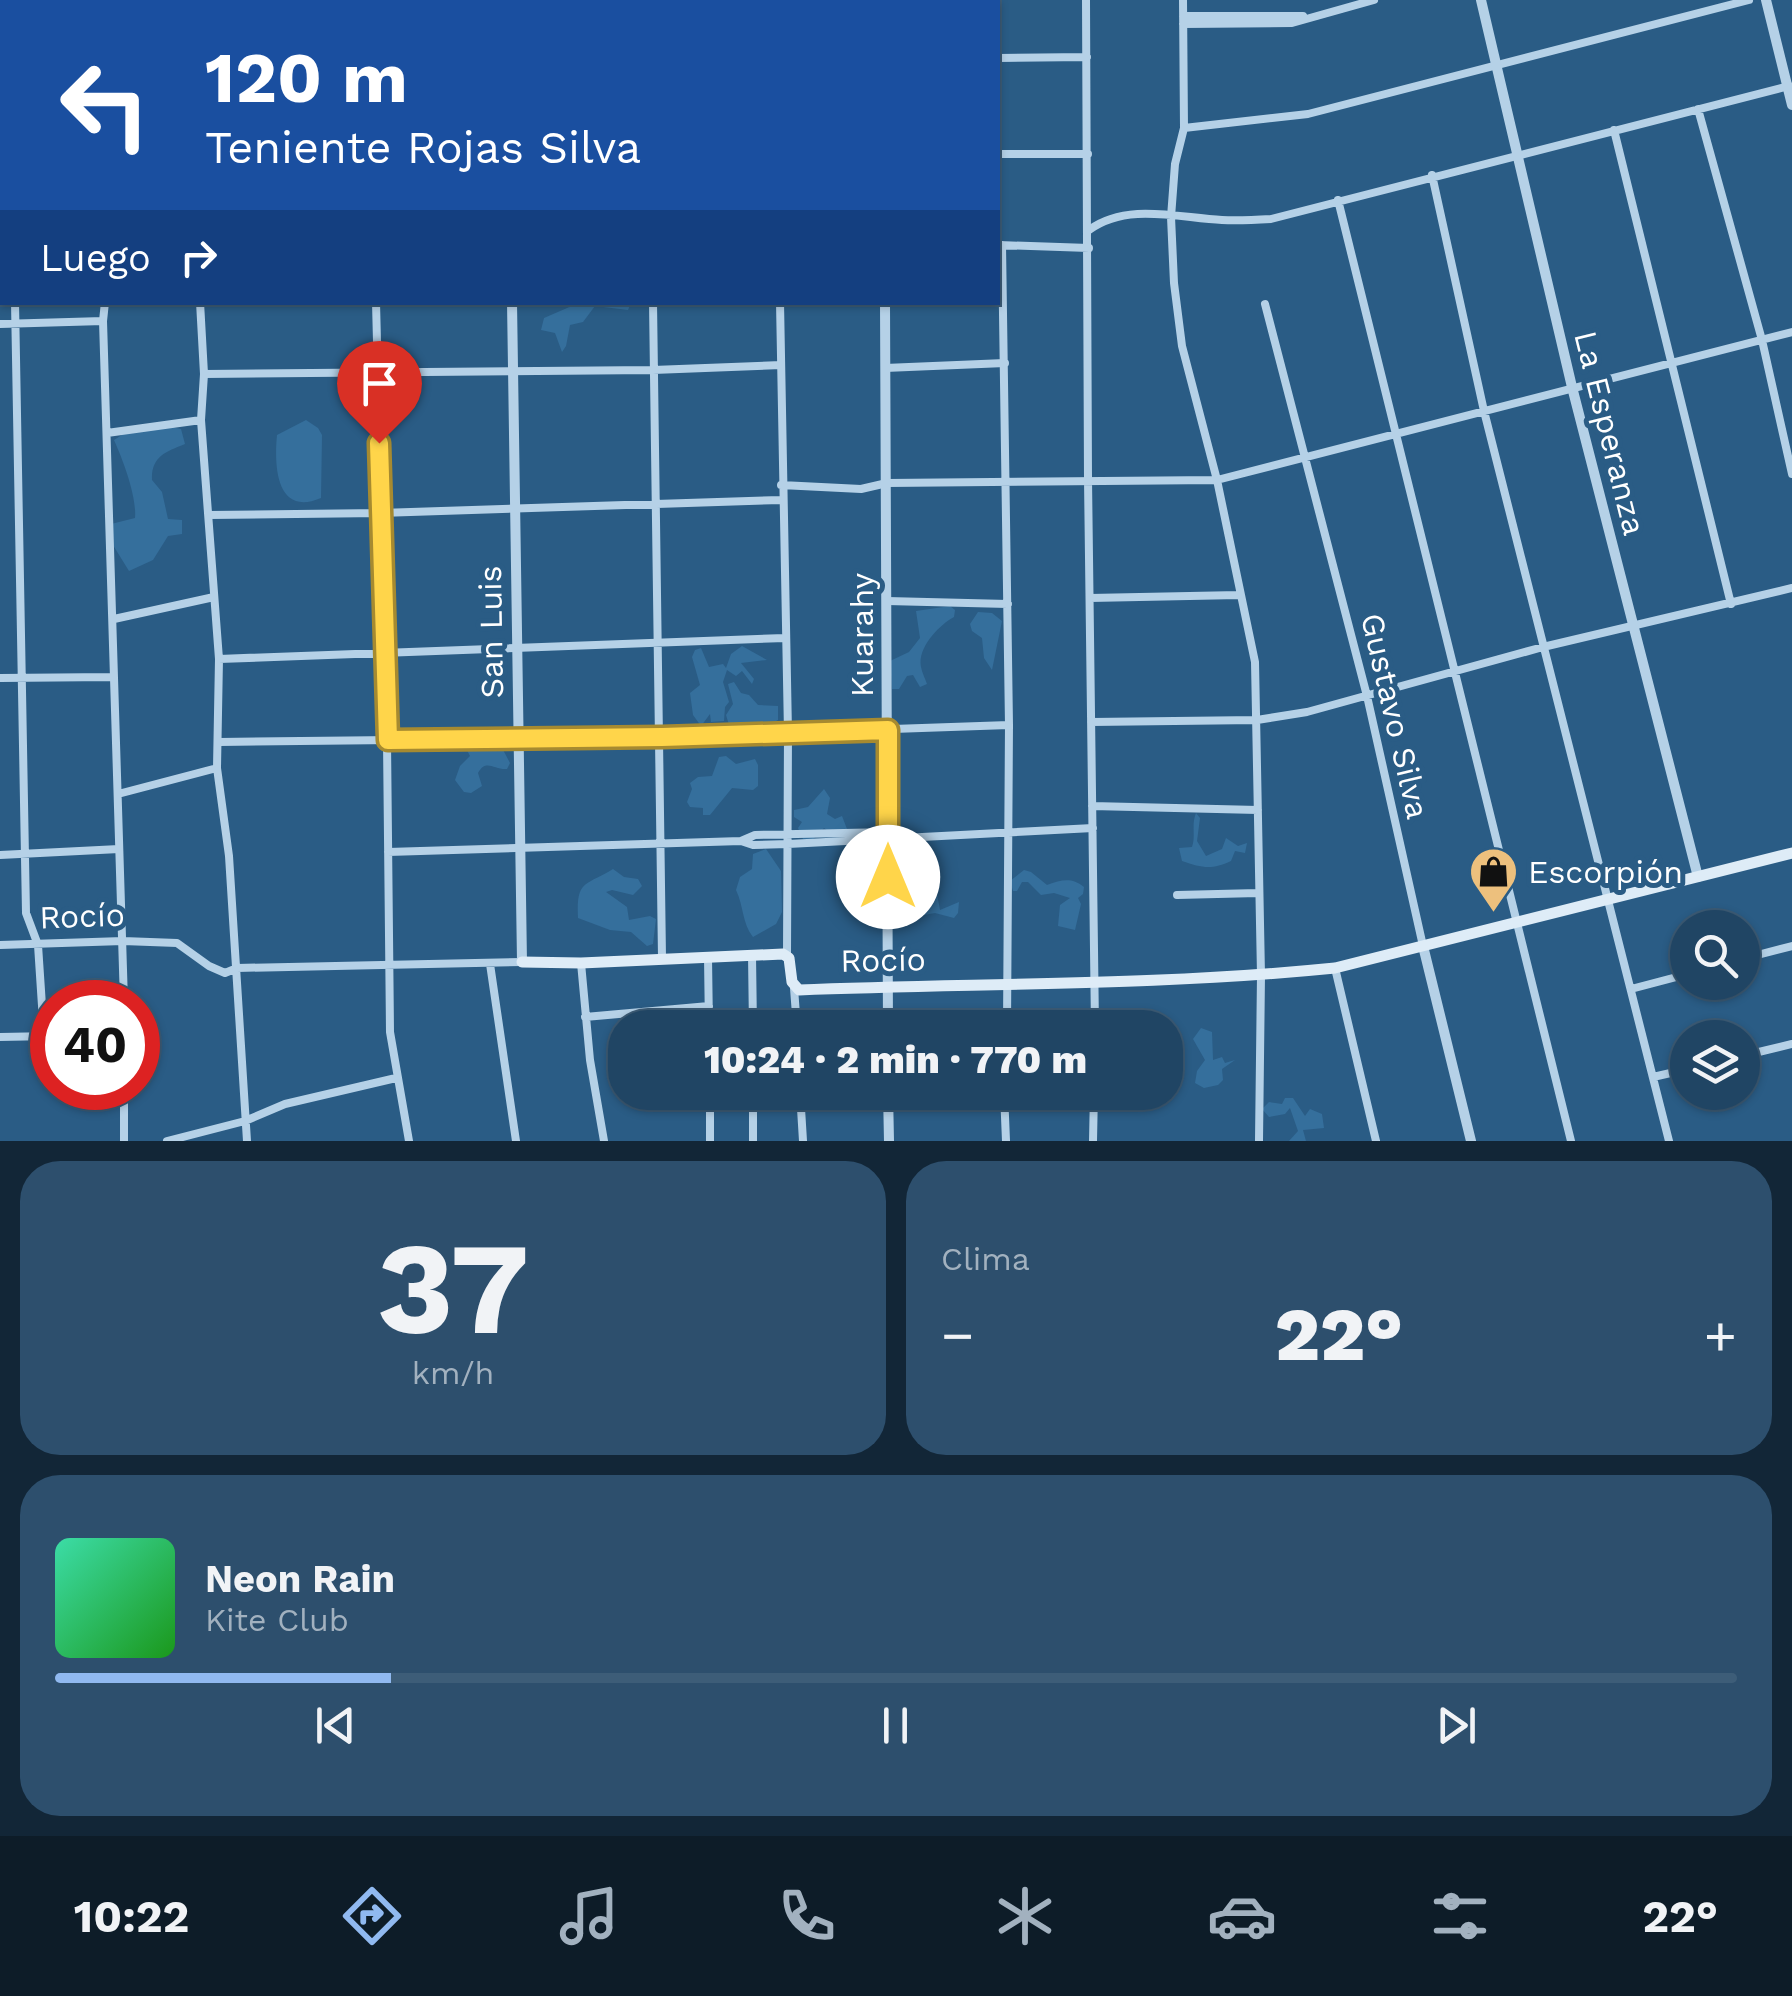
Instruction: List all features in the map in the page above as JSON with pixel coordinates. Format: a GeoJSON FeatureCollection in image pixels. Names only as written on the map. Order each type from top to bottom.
{"type":"FeatureCollection","features":[{"type":"Feature","properties":{"kind":"main road","name":"Rocío"},"geometry":{"type":"LineString","coordinates":[[522,962],[786,955],[794,988],[800,990],[1261,976],[1334,968],[1792,853]]}},
{"type":"Feature","properties":{"kind":"street"},"geometry":{"type":"LineString","coordinates":[[1086,0],[1094,1010]]}},
{"type":"Feature","properties":{"kind":"street"},"geometry":{"type":"LineString","coordinates":[[1182,0],[1184,128],[1175,164],[1171,214],[1174,283],[1182,346],[1217,480],[1255,662],[1261,976],[1259,1141]]}},
{"type":"Feature","properties":{"kind":"street"},"geometry":{"type":"LineString","coordinates":[[1183,20],[1307,16],[1374,0]]}},
{"type":"Feature","properties":{"kind":"street","name":"La Esperanza"},"geometry":{"type":"LineString","coordinates":[[1481,0],[1572,387],[1698,877]]}},
{"type":"Feature","properties":{"kind":"street"},"geometry":{"type":"LineString","coordinates":[[1184,128],[1308,114],[1748,0]]}},
{"type":"Feature","properties":{"kind":"street"},"geometry":{"type":"LineString","coordinates":[[1766,0],[1792,105]]}},
{"type":"Feature","properties":{"kind":"street"},"geometry":{"type":"LineString","coordinates":[[1000,58],[1087,57]]}},
{"type":"Feature","properties":{"kind":"street"},"geometry":{"type":"LineString","coordinates":[[1089,230],[1113,216],[1171,214],[1221,220],[1270,219],[1790,86]]}},
{"type":"Feature","properties":{"kind":"street"},"geometry":{"type":"LineString","coordinates":[[1698,108],[1762,340],[1792,474]]}},
{"type":"Feature","properties":{"kind":"street"},"geometry":{"type":"LineString","coordinates":[[1614,130],[1731,604]]}},
{"type":"Feature","properties":{"kind":"street"},"geometry":{"type":"LineString","coordinates":[[1000,154],[1088,154]]}},
{"type":"Feature","properties":{"kind":"street"},"geometry":{"type":"LineString","coordinates":[[1432,175],[1484,411],[1669,1141]]}},
{"type":"Feature","properties":{"kind":"street"},"geometry":{"type":"LineString","coordinates":[[1338,200],[1571,1141]]}},
{"type":"Feature","properties":{"kind":"street"},"geometry":{"type":"LineString","coordinates":[[1007,1010],[1007,480],[1000,245],[1089,248]]}},
{"type":"Feature","properties":{"kind":"street","name":"Gustavo Silva"},"geometry":{"type":"LineString","coordinates":[[1265,304],[1368,696],[1470,1141]]}},
{"type":"Feature","properties":{"kind":"street"},"geometry":{"type":"LineString","coordinates":[[15,305],[26,913],[38,945],[42,980]]}},
{"type":"Feature","properties":{"kind":"street"},"geometry":{"type":"LineString","coordinates":[[105,305],[108,537],[114,619],[112,677],[124,980]]}},
{"type":"Feature","properties":{"kind":"street"},"geometry":{"type":"LineString","coordinates":[[200,305],[204,374],[201,420],[219,659],[217,768],[229,856],[247,1141]]}},
{"type":"Feature","properties":{"kind":"street"},"geometry":{"type":"LineString","coordinates":[[376,305],[388,740],[390,1032],[410,1141]]}},
{"type":"Feature","properties":{"kind":"street","name":"San Luis"},"geometry":{"type":"LineString","coordinates":[[512,305],[522,962]]}},
{"type":"Feature","properties":{"kind":"street"},"geometry":{"type":"LineString","coordinates":[[653,305],[662,737],[662,958]]}},
{"type":"Feature","properties":{"kind":"street"},"geometry":{"type":"LineString","coordinates":[[780,305],[788,732],[786,955]]}},
{"type":"Feature","properties":{"kind":"street","name":"Kuarahy"},"geometry":{"type":"LineString","coordinates":[[885,305],[891,836],[888,1010]]}},
{"type":"Feature","properties":{"kind":"street"},"geometry":{"type":"LineString","coordinates":[[0,324],[103,321]]}},
{"type":"Feature","properties":{"kind":"street"},"geometry":{"type":"LineString","coordinates":[[781,485],[861,489],[886,483],[1217,480],[1792,332]]}},
{"type":"Feature","properties":{"kind":"street"},"geometry":{"type":"LineString","coordinates":[[886,368],[1005,363]]}},
{"type":"Feature","properties":{"kind":"street"},"geometry":{"type":"LineString","coordinates":[[204,374],[781,366]]}},
{"type":"Feature","properties":{"kind":"street"},"geometry":{"type":"LineString","coordinates":[[107,433],[201,420]]}},
{"type":"Feature","properties":{"kind":"street"},"geometry":{"type":"LineString","coordinates":[[209,514],[380,514],[781,500]]}},
{"type":"Feature","properties":{"kind":"street"},"geometry":{"type":"LineString","coordinates":[[1091,722],[1257,720],[1307,712],[1542,647],[1792,588]]}},
{"type":"Feature","properties":{"kind":"street"},"geometry":{"type":"LineString","coordinates":[[1090,598],[1239,595]]}},
{"type":"Feature","properties":{"kind":"street"},"geometry":{"type":"LineString","coordinates":[[114,619],[214,597]]}},
{"type":"Feature","properties":{"kind":"street"},"geometry":{"type":"LineString","coordinates":[[887,601],[1008,604]]}},
{"type":"Feature","properties":{"kind":"street"},"geometry":{"type":"LineString","coordinates":[[219,659],[784,638]]}},
{"type":"Feature","properties":{"kind":"street"},"geometry":{"type":"LineString","coordinates":[[0,678],[112,677]]}},
{"type":"Feature","properties":{"kind":"street"},"geometry":{"type":"LineString","coordinates":[[219,742],[518,740],[1009,726]]}},
{"type":"Feature","properties":{"kind":"street"},"geometry":{"type":"LineString","coordinates":[[118,794],[217,768]]}},
{"type":"Feature","properties":{"kind":"street"},"geometry":{"type":"LineString","coordinates":[[1092,806],[1258,810]]}},
{"type":"Feature","properties":{"kind":"street"},"geometry":{"type":"LineString","coordinates":[[388,852],[741,841],[754,845],[788,844],[1092,828]]}},
{"type":"Feature","properties":{"kind":"street"},"geometry":{"type":"LineString","coordinates":[[741,841],[755,835],[788,833],[891,836]]}},
{"type":"Feature","properties":{"kind":"street"},"geometry":{"type":"LineString","coordinates":[[0,855],[120,849]]}},
{"type":"Feature","properties":{"kind":"street"},"geometry":{"type":"LineString","coordinates":[[1177,895],[1258,893]]}},
{"type":"Feature","properties":{"kind":"street","name":"Rocío"},"geometry":{"type":"LineString","coordinates":[[0,945],[177,942],[225,973],[237,968],[522,962]]}},
{"type":"Feature","properties":{"kind":"street"},"geometry":{"type":"LineString","coordinates":[[1760,954],[1792,946]]}},
{"type":"Feature","properties":{"kind":"street"},"geometry":{"type":"LineString","coordinates":[[752,955],[752,1010]]}},
{"type":"Feature","properties":{"kind":"street"},"geometry":{"type":"LineString","coordinates":[[708,956],[708,1010]]}},
{"type":"Feature","properties":{"kind":"street"},"geometry":{"type":"LineString","coordinates":[[581,963],[604,1141]]}},
{"type":"Feature","properties":{"kind":"street"},"geometry":{"type":"LineString","coordinates":[[490,964],[516,1141]]}},
{"type":"Feature","properties":{"kind":"street"},"geometry":{"type":"LineString","coordinates":[[1334,968],[1376,1141]]}},
{"type":"Feature","properties":{"kind":"street"},"geometry":{"type":"LineString","coordinates":[[1631,989],[1670,979]]}},
{"type":"Feature","properties":{"kind":"street"},"geometry":{"type":"LineString","coordinates":[[794,988],[795,1010]]}},
{"type":"Feature","properties":{"kind":"street"},"geometry":{"type":"LineString","coordinates":[[585,1017],[708,1006]]}},
{"type":"Feature","properties":{"kind":"street"},"geometry":{"type":"LineString","coordinates":[[0,1037],[30,1036]]}},
{"type":"Feature","properties":{"kind":"street"},"geometry":{"type":"LineString","coordinates":[[1760,1052],[1792,1044]]}},
{"type":"Feature","properties":{"kind":"street"},"geometry":{"type":"LineString","coordinates":[[1652,1077],[1670,1073]]}},
{"type":"Feature","properties":{"kind":"street"},"geometry":{"type":"LineString","coordinates":[[168,1141],[245,1121],[285,1104],[396,1078]]}},
{"type":"Feature","properties":{"kind":"street"},"geometry":{"type":"LineString","coordinates":[[124,1110],[124,1141]]}},
{"type":"Feature","properties":{"kind":"street"},"geometry":{"type":"LineString","coordinates":[[710,1110],[710,1141]]}},
{"type":"Feature","properties":{"kind":"street"},"geometry":{"type":"LineString","coordinates":[[752,1110],[753,1141]]}},
{"type":"Feature","properties":{"kind":"street"},"geometry":{"type":"LineString","coordinates":[[801,1110],[803,1141]]}},
{"type":"Feature","properties":{"kind":"street"},"geometry":{"type":"LineString","coordinates":[[888,1110],[889,1141]]}},
{"type":"Feature","properties":{"kind":"street"},"geometry":{"type":"LineString","coordinates":[[1005,1110],[1006,1141]]}},
{"type":"Feature","properties":{"kind":"street"},"geometry":{"type":"LineString","coordinates":[[1093,1141],[1094,1110]]}},
{"type":"Feature","properties":{"kind":"shaded area"},"geometry":{"type":"Polygon","coordinates":[[[574,305],[630,305],[628,310],[595,306],[583,322],[570,325],[562,352],[555,333],[541,330],[544,318],[574,305]]]}},
{"type":"Feature","properties":{"kind":"shaded area"},"geometry":{"type":"Polygon","coordinates":[[[306,420],[322,435],[321,498],[306,502],[295,501],[281,485],[276,447],[277,435],[306,420]]]}},
{"type":"Feature","properties":{"kind":"shaded area"},"geometry":{"type":"Polygon","coordinates":[[[166,426],[181,429],[185,444],[157,461],[152,480],[162,492],[168,519],[182,520],[182,534],[168,536],[153,560],[129,571],[108,537],[111,524],[135,518],[132,489],[114,440],[125,433],[166,426]]]}},
{"type":"Feature","properties":{"kind":"shaded area"},"geometry":{"type":"Polygon","coordinates":[[[950,606],[955,610],[954,617],[936,631],[922,652],[921,667],[927,684],[920,687],[913,675],[907,676],[899,689],[892,689],[890,661],[909,652],[920,638],[916,611],[950,606]]]}},
{"type":"Feature","properties":{"kind":"shaded area"},"geometry":{"type":"Polygon","coordinates":[[[978,612],[992,613],[1002,621],[992,670],[984,658],[982,638],[972,631],[970,624],[978,612]]]}},
{"type":"Feature","properties":{"kind":"shaded area"},"geometry":{"type":"Polygon","coordinates":[[[742,646],[767,660],[741,663],[754,679],[752,684],[742,671],[736,676],[727,670],[723,682],[729,702],[724,721],[711,722],[710,714],[701,726],[693,715],[690,693],[700,685],[692,657],[695,650],[701,648],[709,667],[723,664],[726,668],[731,654],[742,646]]]}},
{"type":"Feature","properties":{"kind":"shaded area"},"geometry":{"type":"Polygon","coordinates":[[[734,682],[741,693],[758,705],[778,706],[778,720],[767,726],[754,722],[749,727],[730,728],[726,715],[733,704],[728,684],[734,682]]]}},
{"type":"Feature","properties":{"kind":"shaded area"},"geometry":{"type":"Polygon","coordinates":[[[468,740],[501,746],[510,763],[507,769],[484,766],[478,773],[482,786],[471,793],[464,792],[455,780],[460,766],[470,756],[467,750],[454,751],[454,744],[468,740]]]}},
{"type":"Feature","properties":{"kind":"shaded area"},"geometry":{"type":"Polygon","coordinates":[[[726,756],[736,764],[755,759],[758,786],[753,790],[732,788],[710,815],[703,815],[703,808],[690,807],[687,802],[690,783],[698,777],[712,776],[719,757],[726,756]]]}},
{"type":"Feature","properties":{"kind":"shaded area"},"geometry":{"type":"Polygon","coordinates":[[[824,789],[830,798],[827,814],[835,819],[842,816],[847,829],[836,837],[824,828],[813,839],[803,839],[798,828],[802,822],[794,817],[794,810],[808,807],[824,789]]]}},
{"type":"Feature","properties":{"kind":"shaded area"},"geometry":{"type":"Polygon","coordinates":[[[1196,813],[1200,818],[1197,841],[1206,856],[1222,849],[1226,838],[1238,846],[1247,843],[1245,853],[1235,851],[1231,861],[1212,867],[1182,861],[1179,848],[1192,847],[1196,813]]]}},
{"type":"Feature","properties":{"kind":"shaded area"},"geometry":{"type":"Polygon","coordinates":[[[766,849],[781,871],[782,912],[776,924],[753,937],[736,890],[740,877],[752,869],[753,854],[766,849]]]}},
{"type":"Feature","properties":{"kind":"shaded area"},"geometry":{"type":"Polygon","coordinates":[[[613,869],[624,877],[638,879],[642,886],[633,895],[606,892],[627,907],[629,920],[650,916],[656,919],[653,944],[647,946],[631,932],[610,930],[578,918],[581,890],[613,869]]]}},
{"type":"Feature","properties":{"kind":"shaded area"},"geometry":{"type":"Polygon","coordinates":[[[1024,870],[1047,885],[1066,880],[1084,887],[1078,898],[1081,904],[1075,930],[1058,926],[1060,905],[1070,898],[1054,893],[1041,895],[1028,882],[1022,882],[1013,891],[1010,881],[1024,870]]]}},
{"type":"Feature","properties":{"kind":"shaded area"},"geometry":{"type":"Polygon","coordinates":[[[922,880],[935,883],[940,910],[959,902],[954,918],[935,913],[907,918],[901,905],[909,899],[924,899],[922,880]]]}},
{"type":"Feature","properties":{"kind":"shaded area"},"geometry":{"type":"Polygon","coordinates":[[[1201,1028],[1212,1032],[1213,1060],[1235,1060],[1222,1069],[1223,1080],[1218,1085],[1204,1088],[1195,1083],[1205,1060],[1193,1039],[1201,1028]]]}},
{"type":"Feature","properties":{"kind":"shaded area"},"geometry":{"type":"Polygon","coordinates":[[[1285,1098],[1293,1098],[1305,1116],[1310,1109],[1322,1114],[1324,1128],[1303,1130],[1306,1141],[1289,1141],[1298,1131],[1290,1108],[1285,1114],[1269,1117],[1262,1109],[1269,1102],[1282,1104],[1285,1098]]]}},
{"type":"Feature","properties":{"kind":"place","name":"Escorpión"},"geometry":{"type":"Point","coordinates":[1493,914]}},
{"type":"Feature","properties":{"kind":"route"},"geometry":{"type":"LineString","coordinates":[[379,443],[388,740],[888,730],[888,877]]}}]}
